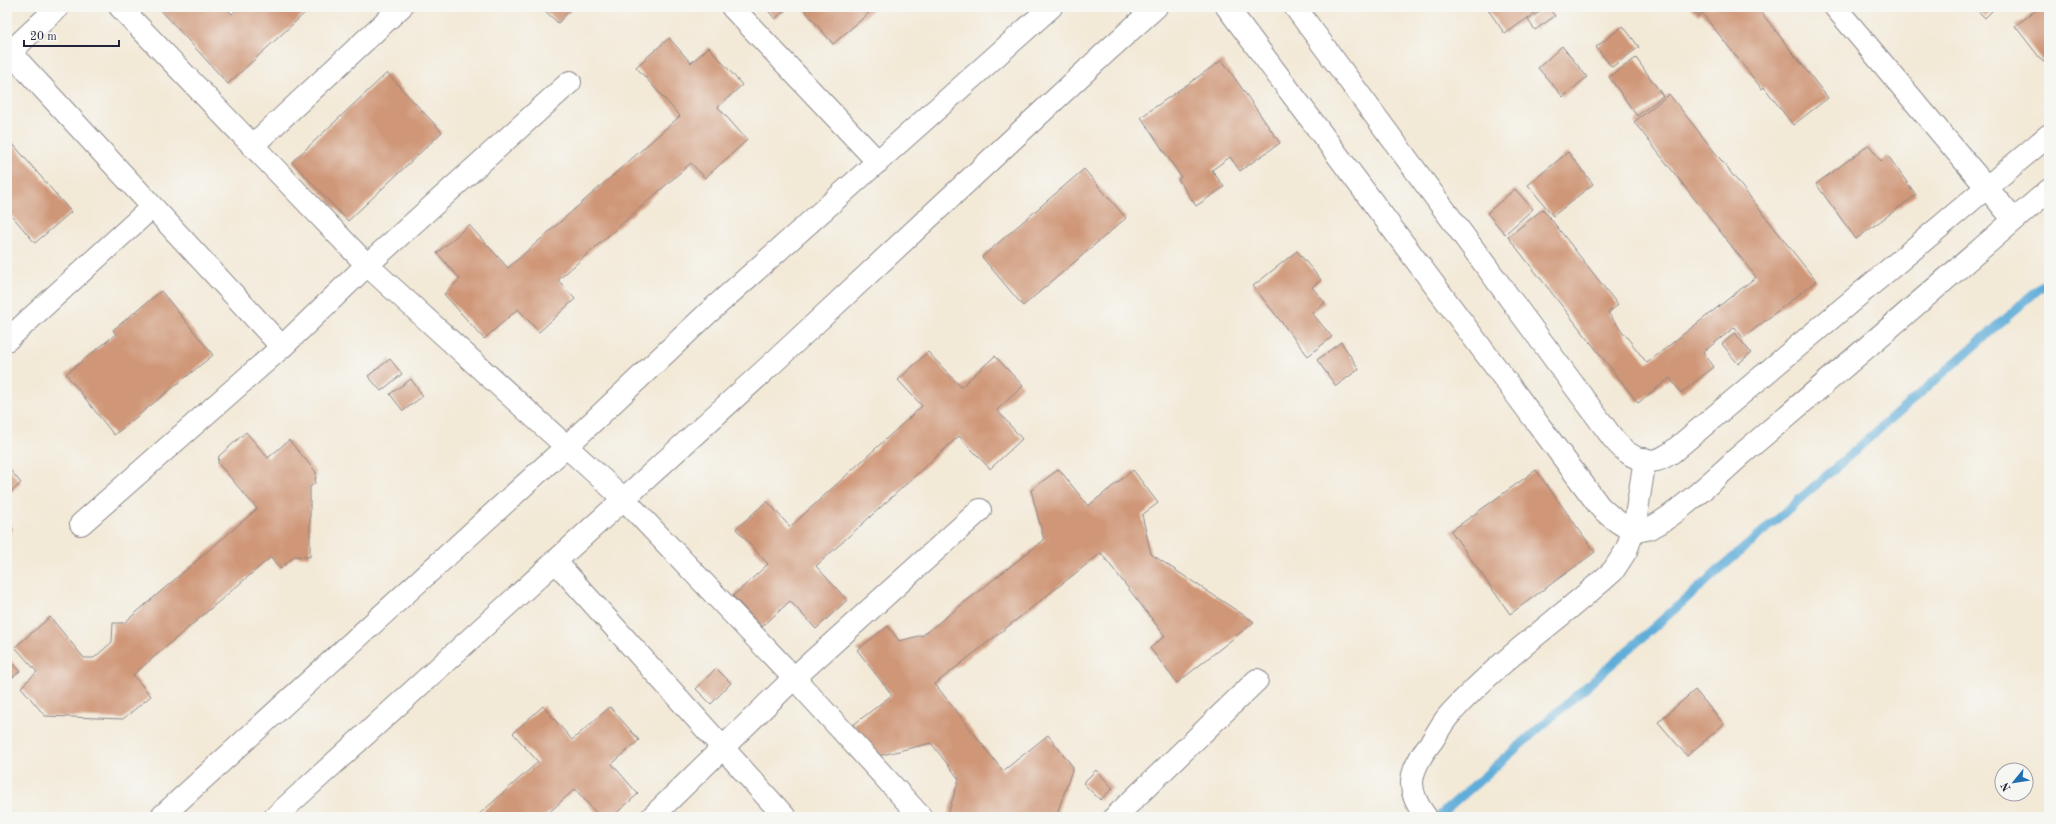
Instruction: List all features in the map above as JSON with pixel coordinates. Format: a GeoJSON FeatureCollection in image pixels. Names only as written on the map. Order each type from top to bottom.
{"type":"FeatureCollection","features":[{"type":"Feature","properties":{"kind":"street"},"geometry":{"type":"LineString","coordinates":[[58,7],[8,52],[282,348]]}},
{"type":"Feature","properties":{"kind":"street"},"geometry":{"type":"LineString","coordinates":[[120,7],[367,266],[624,499],[794,678],[921,817]]}},
{"type":"Feature","properties":{"kind":"street"},"geometry":{"type":"LineString","coordinates":[[252,146],[401,7]]}},
{"type":"Feature","properties":{"kind":"street"},"geometry":{"type":"LineString","coordinates":[[732,7],[878,162]]}},
{"type":"Feature","properties":{"kind":"street"},"geometry":{"type":"LineString","coordinates":[[161,817],[566,447],[708,313],[1051,7]]}},
{"type":"Feature","properties":{"kind":"street"},"geometry":{"type":"LineString","coordinates":[[275,817],[775,361],[1104,53],[1156,7]]}},
{"type":"Feature","properties":{"kind":"street"},"geometry":{"type":"LineString","coordinates":[[1227,7],[1600,507],[1617,522],[1634,529],[1647,529],[1677,510],[1828,382],[2049,190]]}},
{"type":"Feature","properties":{"kind":"street"},"geometry":{"type":"LineString","coordinates":[[1295,7],[1612,437],[1622,449],[1631,456],[1645,459],[1657,460],[1671,453],[2049,135]]}},
{"type":"Feature","properties":{"kind":"street"},"geometry":{"type":"LineString","coordinates":[[1835,7],[2014,220]]}},
{"type":"Feature","properties":{"kind":"street"},"geometry":{"type":"LineString","coordinates":[[81,524],[282,348],[367,266],[570,82]]}},
{"type":"Feature","properties":{"kind":"street"},"geometry":{"type":"LineString","coordinates":[[7,340],[152,207]]}},
{"type":"Feature","properties":{"kind":"street"},"geometry":{"type":"LineString","coordinates":[[1424,814],[1415,801],[1412,789],[1413,776],[1417,765],[1450,714],[1478,685],[1613,571],[1626,551],[1634,529],[1645,459]]}},
{"type":"Feature","properties":{"kind":"street"},"geometry":{"type":"LineString","coordinates":[[652,817],[794,678],[980,510]]}},
{"type":"Feature","properties":{"kind":"street"},"geometry":{"type":"LineString","coordinates":[[555,561],[785,817]]}},
{"type":"Feature","properties":{"kind":"street"},"geometry":{"type":"LineString","coordinates":[[1115,817],[1257,680]]}},
{"type":"Feature","properties":{"kind":"building"},"geometry":{"type":"Polygon","coordinates":[[[158,7],[225,7],[232,14],[239,7],[306,7],[308,10],[228,84],[158,7]]]}},
{"type":"Feature","properties":{"kind":"building"},"geometry":{"type":"Polygon","coordinates":[[[541,7],[573,7],[558,23],[541,7]]]}},
{"type":"Feature","properties":{"kind":"building"},"geometry":{"type":"Polygon","coordinates":[[[765,7],[789,7],[775,19],[765,7]]]}},
{"type":"Feature","properties":{"kind":"building"},"geometry":{"type":"Polygon","coordinates":[[[802,7],[876,7],[833,44],[802,7]]]}},
{"type":"Feature","properties":{"kind":"building"},"geometry":{"type":"Polygon","coordinates":[[[1486,7],[1543,7],[1505,34],[1486,7]]]}},
{"type":"Feature","properties":{"kind":"building"},"geometry":{"type":"Polygon","coordinates":[[[1547,7],[1555,16],[1535,30],[1528,20],[1547,7]]]}},
{"type":"Feature","properties":{"kind":"building"},"geometry":{"type":"Polygon","coordinates":[[[1690,7],[1757,7],[1828,98],[1793,125],[1764,87],[1762,89],[1702,13],[1698,16],[1690,7]]]}},
{"type":"Feature","properties":{"kind":"building"},"geometry":{"type":"Polygon","coordinates":[[[1974,7],[1996,7],[1985,18],[1974,7]]]}},
{"type":"Feature","properties":{"kind":"building"},"geometry":{"type":"Polygon","coordinates":[[[2040,7],[2049,7],[2049,58],[2043,62],[2015,26],[2040,7]]]}},
{"type":"Feature","properties":{"kind":"building"},"geometry":{"type":"Polygon","coordinates":[[[1623,26],[1639,47],[1612,67],[1596,47],[1623,26]]]}},
{"type":"Feature","properties":{"kind":"building"},"geometry":{"type":"Polygon","coordinates":[[[669,38],[691,63],[709,47],[742,85],[718,107],[747,140],[705,178],[691,163],[558,280],[575,299],[539,332],[518,309],[484,339],[444,294],[460,279],[437,253],[469,225],[508,268],[680,116],[636,67],[669,38]]]}},
{"type":"Feature","properties":{"kind":"building"},"geometry":{"type":"Polygon","coordinates":[[[1562,46],[1587,77],[1563,97],[1538,68],[1562,46]]]}},
{"type":"Feature","properties":{"kind":"building"},"geometry":{"type":"Polygon","coordinates":[[[1636,58],[1663,96],[1637,116],[1609,77],[1636,58]]]}},
{"type":"Feature","properties":{"kind":"building"},"geometry":{"type":"Polygon","coordinates":[[[1222,60],[1280,143],[1240,171],[1230,157],[1212,170],[1224,187],[1196,206],[1178,179],[1181,177],[1141,117],[1222,60]]]}},
{"type":"Feature","properties":{"kind":"building"},"geometry":{"type":"Polygon","coordinates":[[[387,73],[442,132],[348,221],[292,162],[387,73]]]}},
{"type":"Feature","properties":{"kind":"building"},"geometry":{"type":"Polygon","coordinates":[[[1669,94],[1816,281],[1743,338],[1735,327],[1703,352],[1714,367],[1681,393],[1670,378],[1638,403],[1508,237],[1543,209],[1618,305],[1608,313],[1647,363],[1756,277],[1634,122],[1669,94]]]}},
{"type":"Feature","properties":{"kind":"building"},"geometry":{"type":"Polygon","coordinates":[[[7,137],[71,212],[35,243],[7,210],[7,137]]]}},
{"type":"Feature","properties":{"kind":"building"},"geometry":{"type":"Polygon","coordinates":[[[1869,145],[1881,161],[1888,156],[1916,195],[1856,239],[1816,184],[1869,145]]]}},
{"type":"Feature","properties":{"kind":"building"},"geometry":{"type":"Polygon","coordinates":[[[1568,152],[1593,184],[1553,216],[1528,185],[1568,152]]]}},
{"type":"Feature","properties":{"kind":"building"},"geometry":{"type":"Polygon","coordinates":[[[1084,169],[1126,218],[1023,306],[982,257],[1084,169]]]}},
{"type":"Feature","properties":{"kind":"building"},"geometry":{"type":"Polygon","coordinates":[[[1515,189],[1533,209],[1505,234],[1487,213],[1515,189]]]}},
{"type":"Feature","properties":{"kind":"building"},"geometry":{"type":"Polygon","coordinates":[[[1297,251],[1321,280],[1312,287],[1325,303],[1312,313],[1332,337],[1308,356],[1253,286],[1297,251]]]}},
{"type":"Feature","properties":{"kind":"building"},"geometry":{"type":"Polygon","coordinates":[[[161,291],[213,355],[114,435],[66,374],[116,334],[113,330],[161,291]]]}},
{"type":"Feature","properties":{"kind":"building"},"geometry":{"type":"Polygon","coordinates":[[[1735,333],[1751,353],[1738,364],[1722,344],[1735,333]]]}},
{"type":"Feature","properties":{"kind":"building"},"geometry":{"type":"Polygon","coordinates":[[[1341,342],[1359,369],[1336,386],[1317,360],[1341,342]]]}},
{"type":"Feature","properties":{"kind":"building"},"geometry":{"type":"Polygon","coordinates":[[[928,352],[961,387],[995,356],[1023,386],[997,410],[1022,439],[990,469],[959,436],[816,566],[847,600],[816,629],[790,601],[762,627],[733,596],[768,564],[736,529],[767,501],[790,527],[922,406],[898,380],[928,352]]]}},
{"type":"Feature","properties":{"kind":"building"},"geometry":{"type":"Polygon","coordinates":[[[390,359],[402,374],[381,391],[368,376],[390,359]]]}},
{"type":"Feature","properties":{"kind":"building"},"geometry":{"type":"Polygon","coordinates":[[[411,379],[423,396],[403,411],[390,394],[411,379]]]}},
{"type":"Feature","properties":{"kind":"building"},"geometry":{"type":"Polygon","coordinates":[[[246,432],[268,458],[289,440],[316,472],[315,483],[310,487],[310,557],[295,556],[280,569],[271,557],[133,675],[151,696],[123,719],[45,716],[21,687],[37,672],[15,647],[50,617],[84,658],[94,658],[112,642],[113,623],[124,623],[257,509],[218,463],[219,456],[246,432]]]}},
{"type":"Feature","properties":{"kind":"building"},"geometry":{"type":"Polygon","coordinates":[[[7,466],[21,483],[7,496],[7,466]]]}},
{"type":"Feature","properties":{"kind":"building"},"geometry":{"type":"Polygon","coordinates":[[[1059,469],[1088,506],[1133,470],[1158,503],[1142,515],[1151,554],[1254,622],[1177,683],[1150,648],[1165,636],[1101,553],[935,684],[1003,771],[1048,735],[1073,767],[1058,811],[1063,817],[947,817],[959,779],[931,743],[878,756],[853,725],[892,695],[857,650],[888,626],[899,641],[923,635],[1044,540],[1031,490],[1059,469]]]}},
{"type":"Feature","properties":{"kind":"building"},"geometry":{"type":"Polygon","coordinates":[[[1536,470],[1595,552],[1510,614],[1451,531],[1536,470]]]}},
{"type":"Feature","properties":{"kind":"building"},"geometry":{"type":"Polygon","coordinates":[[[7,522],[13,530],[7,535],[7,522]]]}},
{"type":"Feature","properties":{"kind":"building"},"geometry":{"type":"Polygon","coordinates":[[[7,656],[20,671],[7,682],[7,656]]]}},
{"type":"Feature","properties":{"kind":"building"},"geometry":{"type":"Polygon","coordinates":[[[716,668],[731,683],[711,704],[696,689],[716,668]]]}},
{"type":"Feature","properties":{"kind":"building"},"geometry":{"type":"Polygon","coordinates":[[[1695,690],[1724,724],[1687,756],[1658,722],[1695,690]]]}},
{"type":"Feature","properties":{"kind":"building"},"geometry":{"type":"Polygon","coordinates":[[[543,706],[572,740],[610,707],[639,740],[612,764],[638,794],[612,817],[600,817],[575,789],[544,817],[476,817],[538,762],[513,733],[543,706]]]}},
{"type":"Feature","properties":{"kind":"building"},"geometry":{"type":"Polygon","coordinates":[[[1096,770],[1113,788],[1100,800],[1083,783],[1096,770]]]}},
{"type":"Feature","properties":{"kind":"waterway"},"geometry":{"type":"LineString","coordinates":[[1438,817],[2049,280]]}}]}
